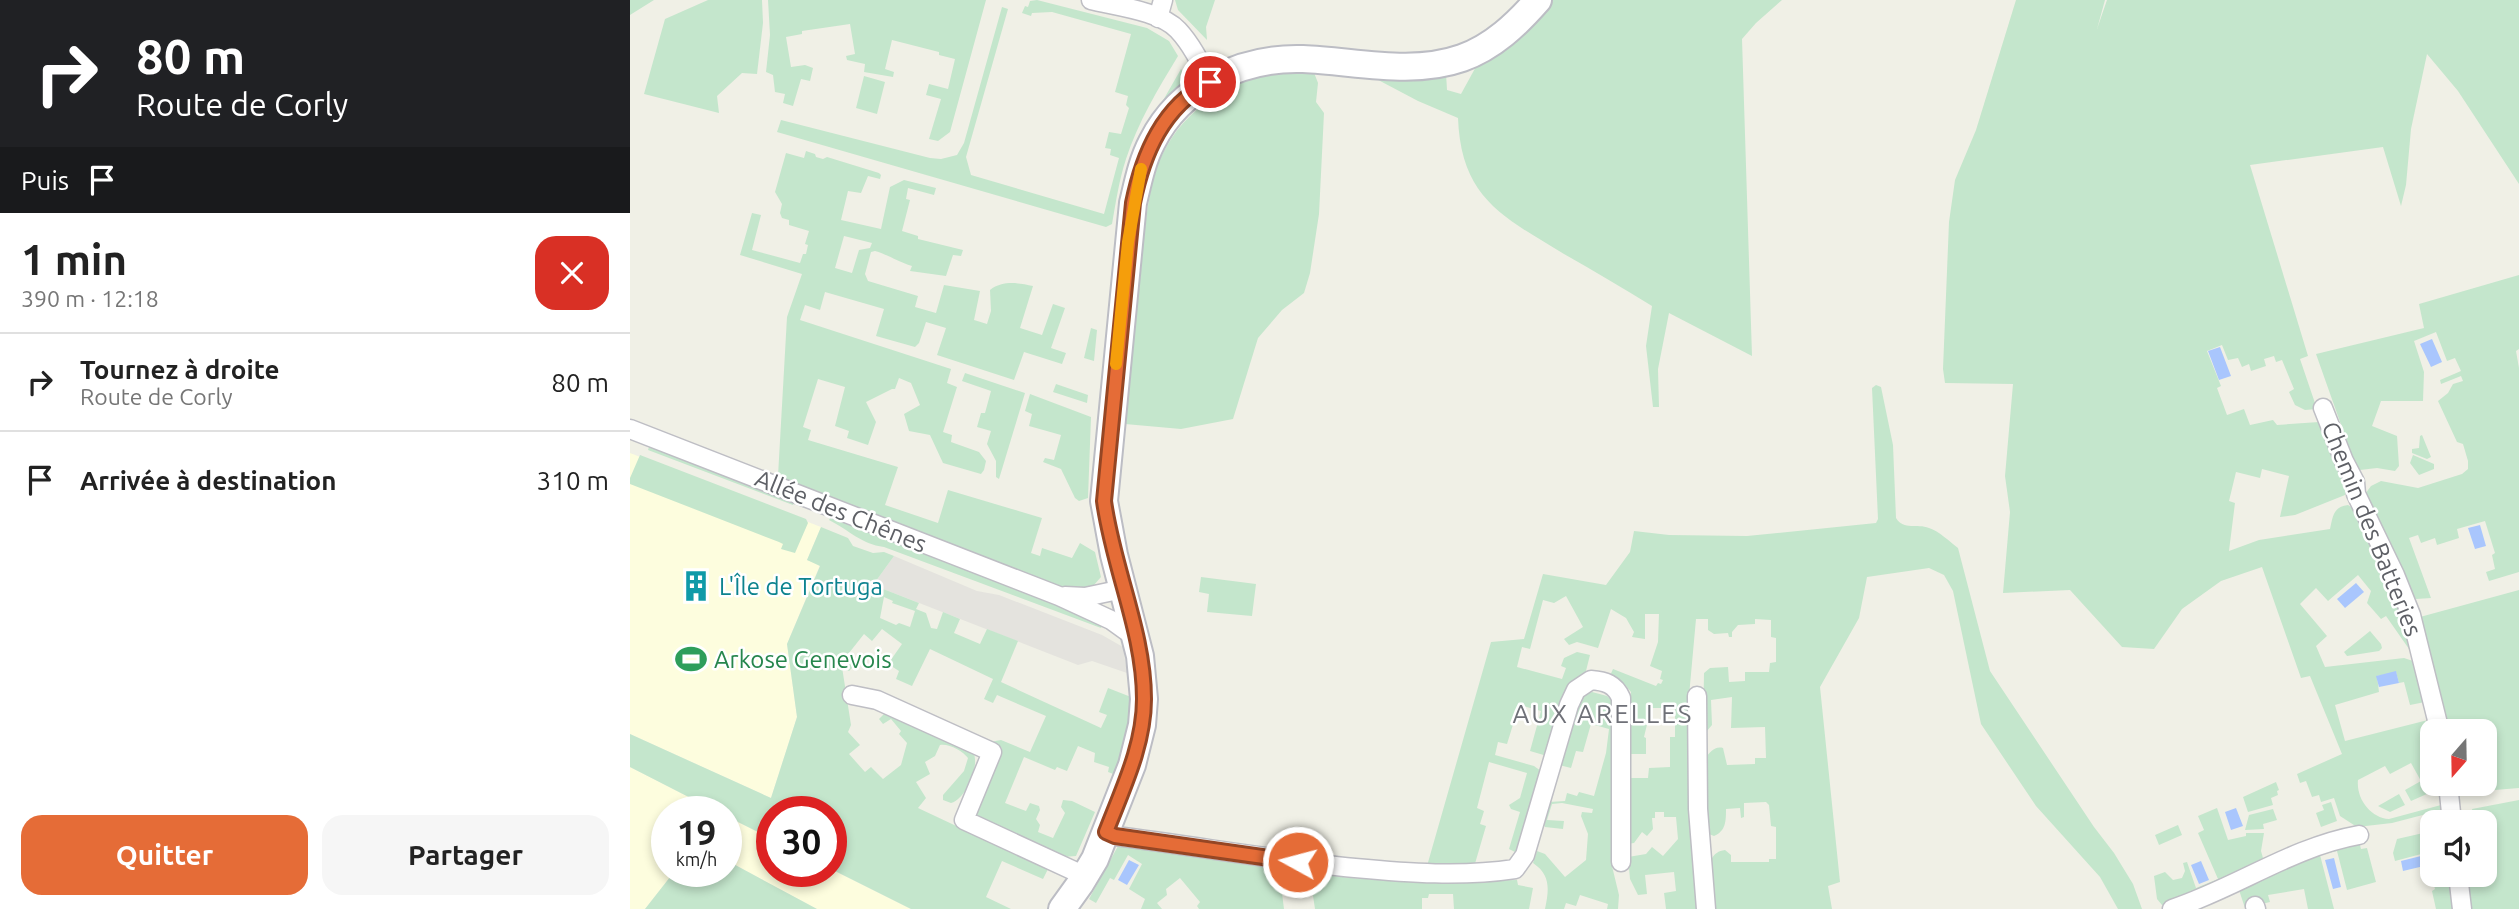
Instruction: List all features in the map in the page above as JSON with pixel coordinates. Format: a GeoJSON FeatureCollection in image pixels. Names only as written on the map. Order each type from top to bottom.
{"type":"FeatureCollection","features":[{"type":"Feature","properties":{"kind":"street"},"geometry":{"type":"LineString","coordinates":[[1091,0],[1158,18],[1178,29],[1210,82]]}},
{"type":"Feature","properties":{"kind":"street"},"geometry":{"type":"LineString","coordinates":[[1158,18],[1163,0]]}},
{"type":"Feature","properties":{"kind":"street"},"geometry":{"type":"LineString","coordinates":[[1062,909],[1085,876],[1106,832],[1132,765],[1142,725],[1144,699],[1136,638],[1107,525],[1104,501],[1133,203],[1141,170],[1153,141],[1167,119],[1184,100],[1223,74],[1249,65],[1286,60],[1408,67],[1432,65],[1461,58],[1482,49],[1501,36],[1538,0]]}},
{"type":"Feature","properties":{"kind":"street","name":"Chemin des Batteries"},"geometry":{"type":"LineString","coordinates":[[2323,408],[2355,482],[2356,494],[2411,615],[2437,719]]}},
{"type":"Feature","properties":{"kind":"street","name":"Allée des Chênes"},"geometry":{"type":"LineString","coordinates":[[630,429],[1051,593],[1111,620],[1136,638]]}},
{"type":"Feature","properties":{"kind":"street","name":"Allée des Chênes"},"geometry":{"type":"LineString","coordinates":[[1051,593],[1085,597],[1123,589]]}},
{"type":"Feature","properties":{"kind":"street"},"geometry":{"type":"LineString","coordinates":[[1106,832],[1115,836],[1275,860],[1391,872],[1455,874],[1515,869],[1525,855],[1569,705],[1576,690],[1591,680],[1611,684],[1621,698],[1621,862]]}},
{"type":"Feature","properties":{"kind":"street"},"geometry":{"type":"LineString","coordinates":[[852,695],[877,700],[992,752],[964,820],[1085,876]]}},
{"type":"Feature","properties":{"kind":"street"},"geometry":{"type":"LineString","coordinates":[[1697,696],[1698,809],[1706,909]]}},
{"type":"Feature","properties":{"kind":"street"},"geometry":{"type":"LineString","coordinates":[[2172,909],[2230,886],[2302,850],[2359,835]]}},
{"type":"Feature","properties":{"kind":"street"},"geometry":{"type":"LineString","coordinates":[[2459,887],[2462,909]]}},
{"type":"Feature","properties":{"kind":"shaded area"},"geometry":{"type":"Polygon","coordinates":[[[630,0],[654,0],[630,15],[630,0]]]}},
{"type":"Feature","properties":{"kind":"shaded area"},"geometry":{"type":"Polygon","coordinates":[[[708,0],[762,0],[763,23],[757,74],[742,73],[717,96],[719,113],[644,94],[665,19],[708,0]]]}},
{"type":"Feature","properties":{"kind":"shaded area"},"geometry":{"type":"Polygon","coordinates":[[[768,0],[986,0],[950,132],[938,141],[929,139],[941,99],[926,95],[929,84],[948,89],[955,59],[892,40],[885,69],[894,72],[893,77],[864,72],[865,64],[847,60],[846,56],[855,54],[850,24],[802,31],[802,34],[786,37],[791,67],[805,65],[813,68],[810,81],[801,79],[793,106],[783,103],[785,94],[775,92],[773,75],[766,72],[770,35],[768,0]]]}},
{"type":"Feature","properties":{"kind":"shaded area"},"geometry":{"type":"Polygon","coordinates":[[[1037,0],[1147,28],[1169,41],[1178,56],[1136,132],[1121,175],[1112,224],[1106,227],[777,132],[781,120],[930,158],[941,159],[957,155],[964,143],[1002,7],[1008,9],[966,157],[971,175],[1104,214],[1119,158],[1110,155],[1111,149],[1105,148],[1109,132],[1121,134],[1129,108],[1126,105],[1128,96],[1115,92],[1131,34],[1052,12],[1032,13],[1031,16],[1022,13],[1030,1],[1037,0]]]}},
{"type":"Feature","properties":{"kind":"shaded area"},"geometry":{"type":"Polygon","coordinates":[[[1175,0],[1215,0],[1206,27],[1207,40],[1178,10],[1175,0]]]}},
{"type":"Feature","properties":{"kind":"shaded area"},"geometry":{"type":"Polygon","coordinates":[[[1553,0],[1782,0],[1742,39],[1752,356],[1669,313],[1658,369],[1659,407],[1653,407],[1646,346],[1652,306],[1522,228],[1489,202],[1467,168],[1458,118],[1418,101],[1365,73],[1446,73],[1447,90],[1461,94],[1478,63],[1537,19],[1553,0]]]}},
{"type":"Feature","properties":{"kind":"shaded area"},"geometry":{"type":"Polygon","coordinates":[[[2016,0],[2105,0],[2097,29],[2107,0],[2519,0],[2519,184],[2458,91],[2427,54],[2411,129],[2406,185],[2401,206],[2383,147],[2250,165],[2308,356],[2300,359],[2317,409],[2305,410],[2295,405],[2289,392],[2294,389],[2282,360],[2276,362],[2274,356],[2264,359],[2266,366],[2251,371],[2249,364],[2242,367],[2238,358],[2228,360],[2222,345],[2207,351],[2221,386],[2217,388],[2227,415],[2244,409],[2250,425],[2273,420],[2277,425],[2319,422],[2349,486],[2345,495],[2295,515],[2280,517],[2289,476],[2262,469],[2260,478],[2236,472],[2229,501],[2235,503],[2229,551],[2259,540],[2330,529],[2337,510],[2348,505],[2354,509],[2388,569],[2414,647],[2409,649],[2386,616],[2381,619],[2367,603],[2371,591],[2358,575],[2328,601],[2316,588],[2300,604],[2327,636],[2316,646],[2325,667],[2404,658],[2416,662],[2425,702],[2410,705],[2404,682],[2399,683],[2396,672],[2377,676],[2379,692],[2335,705],[2345,741],[2420,722],[2420,779],[2411,763],[2390,774],[2385,766],[2358,780],[2358,787],[2366,806],[2382,818],[2389,819],[2420,811],[2420,816],[2392,823],[2357,827],[2340,816],[2334,798],[2321,802],[2319,795],[2312,797],[2306,781],[2300,783],[2297,774],[2342,754],[2310,676],[2301,678],[2262,567],[2221,581],[2182,609],[2154,649],[2122,647],[2070,590],[2003,593],[2010,512],[2005,476],[2013,384],[1945,383],[1943,369],[1949,222],[1955,180],[1976,130],[2016,0]]]}},
{"type":"Feature","properties":{"kind":"shaded area"},"geometry":{"type":"Polygon","coordinates":[[[1181,69],[1184,72],[1180,87],[1145,132],[1181,69]]]}},
{"type":"Feature","properties":{"kind":"shaded area"},"geometry":{"type":"Polygon","coordinates":[[[1313,70],[1318,83],[1316,102],[1324,113],[1319,214],[1310,273],[1304,293],[1282,310],[1258,338],[1233,419],[1181,429],[1125,424],[1147,210],[1155,174],[1171,139],[1196,110],[1228,88],[1271,74],[1313,70]]]}},
{"type":"Feature","properties":{"kind":"shaded area"},"geometry":{"type":"Polygon","coordinates":[[[864,76],[885,82],[877,114],[856,108],[864,76]]]}},
{"type":"Feature","properties":{"kind":"shaded area"},"geometry":{"type":"Polygon","coordinates":[[[806,151],[816,157],[827,157],[881,175],[880,179],[868,176],[861,193],[848,191],[841,220],[881,229],[890,187],[904,180],[936,188],[934,195],[908,188],[906,199],[910,200],[902,231],[918,236],[918,239],[963,250],[961,256],[953,255],[946,276],[910,271],[912,266],[875,251],[871,252],[865,274],[868,281],[918,296],[915,307],[936,313],[944,285],[980,291],[974,320],[987,324],[991,311],[990,290],[1006,284],[1033,286],[1020,328],[1042,335],[1053,304],[1065,308],[1051,348],[1066,353],[1062,364],[1024,352],[1014,380],[937,355],[946,328],[926,322],[915,347],[876,336],[884,309],[825,292],[820,310],[805,305],[800,320],[951,369],[947,383],[957,387],[943,432],[952,435],[951,442],[979,452],[986,461],[981,474],[943,463],[930,435],[909,431],[904,414],[920,405],[911,383],[899,378],[895,389],[866,402],[876,422],[868,445],[847,438],[849,431],[835,426],[845,387],[818,379],[803,427],[811,430],[808,440],[898,467],[885,505],[938,523],[948,490],[1042,518],[1031,553],[1040,556],[1042,548],[1072,558],[1080,543],[1095,552],[1101,577],[1094,585],[1081,591],[1069,590],[1024,575],[778,476],[787,317],[802,274],[740,255],[752,213],[761,215],[752,250],[800,263],[803,254],[806,254],[808,245],[805,244],[809,231],[789,225],[789,220],[782,218],[782,204],[775,192],[786,153],[804,158],[806,151]],[[844,236],[835,268],[852,273],[859,250],[870,248],[872,243],[844,236]]]}},
{"type":"Feature","properties":{"kind":"shaded area"},"geometry":{"type":"Polygon","coordinates":[[[2519,275],[2519,349],[2516,351],[2519,368],[2519,572],[2489,581],[2486,572],[2495,569],[2492,555],[2495,553],[2485,521],[2457,529],[2459,538],[2437,545],[2435,538],[2421,543],[2418,535],[2409,538],[2431,598],[2416,599],[2405,589],[2362,498],[2371,486],[2381,481],[2418,488],[2462,474],[2468,469],[2463,444],[2457,442],[2438,401],[2448,393],[2453,384],[2463,381],[2461,376],[2441,384],[2440,380],[2461,371],[2455,358],[2447,361],[2436,332],[2414,341],[2424,372],[2423,401],[2381,401],[2372,426],[2397,436],[2399,466],[2395,471],[2377,468],[2360,470],[2356,467],[2316,354],[2424,328],[2419,304],[2519,275]]]}},
{"type":"Feature","properties":{"kind":"shaded area"},"geometry":{"type":"Polygon","coordinates":[[[1091,328],[1097,330],[1094,361],[1084,358],[1091,328]]]}},
{"type":"Feature","properties":{"kind":"shaded area"},"geometry":{"type":"Polygon","coordinates":[[[965,373],[1025,393],[999,479],[996,477],[996,461],[987,444],[991,431],[977,427],[981,413],[985,413],[991,391],[962,381],[965,373]]]}},
{"type":"Feature","properties":{"kind":"shaded area"},"geometry":{"type":"Polygon","coordinates":[[[1056,384],[1088,395],[1087,403],[1053,392],[1056,384]]]}},
{"type":"Feature","properties":{"kind":"shaded area"},"geometry":{"type":"Polygon","coordinates":[[[1876,385],[1881,387],[1893,445],[1896,518],[1907,526],[1933,529],[1958,548],[1990,671],[2114,853],[2133,884],[2142,909],[2118,909],[2100,877],[2036,806],[1981,724],[1953,591],[1944,575],[1929,568],[1867,577],[1859,618],[1820,687],[1840,882],[1828,886],[1832,909],[1712,909],[1708,874],[1712,858],[1725,850],[1731,855],[1731,862],[1769,862],[1769,859],[1776,859],[1776,827],[1771,826],[1769,805],[1766,802],[1744,803],[1744,817],[1741,818],[1740,808],[1726,809],[1721,831],[1714,836],[1706,833],[1705,758],[1713,750],[1723,748],[1727,765],[1755,764],[1755,758],[1766,758],[1765,727],[1731,728],[1732,697],[1711,700],[1712,725],[1706,732],[1703,731],[1704,673],[1710,668],[1728,667],[1729,682],[1745,681],[1745,672],[1769,672],[1770,663],[1776,662],[1776,638],[1771,637],[1771,620],[1755,619],[1755,624],[1738,625],[1732,632],[1732,637],[1729,637],[1728,633],[1714,634],[1708,630],[1708,619],[1696,619],[1689,696],[1702,909],[1666,909],[1664,893],[1676,891],[1674,872],[1645,875],[1647,894],[1638,895],[1630,879],[1628,857],[1646,854],[1652,847],[1663,856],[1678,839],[1676,817],[1664,817],[1664,812],[1655,812],[1655,818],[1652,818],[1653,829],[1647,836],[1642,832],[1634,843],[1627,844],[1630,778],[1648,778],[1649,768],[1670,767],[1670,737],[1675,737],[1675,708],[1651,708],[1644,737],[1646,754],[1630,754],[1631,692],[1626,686],[1609,678],[1613,669],[1656,686],[1661,684],[1662,671],[1650,666],[1658,642],[1659,614],[1645,614],[1645,639],[1632,637],[1634,632],[1626,618],[1611,609],[1598,648],[1577,642],[1569,645],[1564,639],[1583,627],[1566,596],[1554,603],[1543,600],[1530,649],[1522,647],[1517,667],[1562,679],[1566,668],[1561,666],[1564,658],[1577,652],[1590,655],[1585,675],[1568,690],[1563,700],[1547,756],[1530,751],[1541,711],[1519,705],[1507,744],[1498,742],[1495,755],[1534,766],[1541,771],[1514,862],[1507,863],[1515,852],[1509,849],[1520,812],[1511,809],[1509,805],[1520,798],[1527,773],[1489,762],[1477,808],[1484,811],[1480,824],[1486,826],[1474,867],[1427,866],[1491,642],[1524,639],[1543,574],[1606,585],[1630,552],[1634,531],[1669,535],[1747,536],[1876,523],[1878,519],[1872,388],[1876,385]]]}},
{"type":"Feature","properties":{"kind":"shaded area"},"geometry":{"type":"Polygon","coordinates":[[[1030,394],[1091,417],[1088,498],[1079,501],[1075,498],[1061,469],[1043,462],[1045,458],[1054,460],[1061,435],[1029,426],[1032,414],[1025,411],[1030,394]]]}},
{"type":"Feature","properties":{"kind":"shaded area"},"geometry":{"type":"Polygon","coordinates":[[[2422,435],[2431,457],[2427,459],[2412,453],[2412,449],[2419,448],[2422,435]]]}},
{"type":"Feature","properties":{"kind":"shaded area"},"geometry":{"type":"Polygon","coordinates":[[[650,444],[796,500],[793,505],[648,450],[650,444]]]}},
{"type":"Feature","properties":{"kind":"shaded area"},"geometry":{"type":"Polygon","coordinates":[[[630,453],[821,527],[807,560],[820,565],[787,644],[797,717],[772,796],[630,734],[630,453]]]}},
{"type":"Feature","properties":{"kind":"shaded area"},"geometry":{"type":"Polygon","coordinates":[[[640,455],[806,519],[808,523],[795,553],[781,549],[783,544],[779,542],[630,484],[640,455]]]}},
{"type":"Feature","properties":{"kind":"shaded area"},"geometry":{"type":"Polygon","coordinates":[[[2413,455],[2434,464],[2434,469],[2419,475],[2410,463],[2413,455]]]}},
{"type":"Feature","properties":{"kind":"shaded area"},"geometry":{"type":"Polygon","coordinates":[[[831,516],[1104,622],[1101,628],[869,543],[829,520],[831,516]]]}},
{"type":"Feature","properties":{"kind":"shaded area"},"geometry":{"type":"Polygon","coordinates":[[[821,527],[848,538],[853,546],[894,556],[873,585],[919,603],[916,609],[926,613],[931,628],[937,629],[943,612],[960,619],[954,633],[980,644],[987,629],[1018,641],[1001,682],[1101,728],[1107,715],[1099,712],[1108,688],[1131,697],[1126,741],[1116,775],[1108,772],[1109,767],[1094,762],[1095,753],[1078,746],[1067,771],[1057,767],[1055,770],[1024,757],[1005,803],[1026,811],[1030,803],[1039,806],[1036,819],[1040,825],[1038,832],[1053,838],[1065,813],[1061,807],[1063,800],[1072,801],[1095,812],[1076,856],[1063,857],[974,816],[1002,748],[990,742],[1001,740],[1030,752],[1046,716],[997,695],[993,703],[984,699],[993,679],[930,649],[912,686],[896,679],[899,671],[888,664],[902,644],[882,629],[872,641],[864,634],[849,653],[859,661],[849,671],[842,667],[851,725],[848,732],[860,745],[849,754],[865,772],[871,767],[883,779],[901,765],[907,743],[891,719],[883,724],[879,719],[887,711],[974,754],[975,767],[970,782],[962,796],[951,803],[943,800],[943,795],[964,771],[968,758],[955,748],[940,745],[935,756],[925,762],[930,774],[916,782],[926,798],[918,808],[1048,869],[1043,879],[1002,861],[986,897],[1011,909],[911,909],[847,877],[847,796],[772,796],[797,717],[787,644],[820,566],[807,560],[821,527]],[[884,597],[880,618],[896,625],[899,623],[910,627],[915,611],[892,603],[893,601],[884,597]]]}},
{"type":"Feature","properties":{"kind":"shaded area"},"geometry":{"type":"Polygon","coordinates":[[[894,556],[977,591],[999,595],[1102,635],[1123,647],[1127,673],[1092,661],[1078,665],[873,585],[894,556]]]}},
{"type":"Feature","properties":{"kind":"shaded area"},"geometry":{"type":"Polygon","coordinates":[[[1201,577],[1256,584],[1252,616],[1207,612],[1209,594],[1199,592],[1201,577]]]}},
{"type":"Feature","properties":{"kind":"shaded area"},"geometry":{"type":"Polygon","coordinates":[[[2519,590],[2519,788],[2497,790],[2497,719],[2444,719],[2420,617],[2519,590]]]}},
{"type":"Feature","properties":{"kind":"shaded area"},"geometry":{"type":"Polygon","coordinates":[[[2370,631],[2382,648],[2379,651],[2347,656],[2344,652],[2370,631]]]}},
{"type":"Feature","properties":{"kind":"shaded area"},"geometry":{"type":"Polygon","coordinates":[[[1592,692],[1607,696],[1613,701],[1611,862],[1619,895],[1618,909],[1607,909],[1608,904],[1580,895],[1576,906],[1566,903],[1564,909],[1545,909],[1546,878],[1533,863],[1537,851],[1545,854],[1565,877],[1586,860],[1588,834],[1581,816],[1582,812],[1592,813],[1593,809],[1562,803],[1552,804],[1547,820],[1564,821],[1563,829],[1545,827],[1543,823],[1549,802],[1565,801],[1567,793],[1577,796],[1579,792],[1594,796],[1606,753],[1609,729],[1591,724],[1583,752],[1576,751],[1571,768],[1559,765],[1580,697],[1592,692]]]}},
{"type":"Feature","properties":{"kind":"shaded area"},"geometry":{"type":"Polygon","coordinates":[[[630,734],[767,796],[756,796],[756,831],[742,824],[742,796],[687,796],[630,767],[630,734]]]}},
{"type":"Feature","properties":{"kind":"shaded area"},"geometry":{"type":"Polygon","coordinates":[[[630,767],[687,796],[651,796],[651,887],[662,887],[645,909],[630,909],[630,767]]]}},
{"type":"Feature","properties":{"kind":"shaded area"},"geometry":{"type":"Polygon","coordinates":[[[2276,782],[2279,790],[2278,795],[2271,798],[2273,805],[2248,812],[2243,797],[2276,782]]]}},
{"type":"Feature","properties":{"kind":"shaded area"},"geometry":{"type":"Polygon","coordinates":[[[2420,782],[2420,796],[2422,796],[2411,801],[2405,790],[2420,782]]]}},
{"type":"Feature","properties":{"kind":"shaded area"},"geometry":{"type":"Polygon","coordinates":[[[2399,794],[2405,805],[2390,812],[2378,806],[2399,794]]]}},
{"type":"Feature","properties":{"kind":"shaded area"},"geometry":{"type":"Polygon","coordinates":[[[2519,800],[2519,909],[2469,909],[2468,887],[2497,887],[2497,810],[2472,809],[2519,800]]]}},
{"type":"Feature","properties":{"kind":"shaded area"},"geometry":{"type":"Polygon","coordinates":[[[2331,802],[2337,821],[2321,827],[2316,813],[2324,810],[2322,805],[2331,802]]]}},
{"type":"Feature","properties":{"kind":"shaded area"},"geometry":{"type":"Polygon","coordinates":[[[2441,805],[2442,810],[2422,810],[2441,805]]]}},
{"type":"Feature","properties":{"kind":"shaded area"},"geometry":{"type":"Polygon","coordinates":[[[2217,808],[2228,840],[2246,836],[2246,833],[2264,833],[2261,851],[2263,858],[2281,854],[2183,901],[2162,905],[2157,899],[2154,876],[2165,872],[2173,880],[2182,878],[2185,871],[2183,863],[2187,862],[2196,888],[2218,879],[2198,833],[2204,830],[2198,816],[2217,808]]]}},
{"type":"Feature","properties":{"kind":"shaded area"},"geometry":{"type":"Polygon","coordinates":[[[2273,809],[2277,820],[2263,824],[2264,829],[2245,830],[2249,815],[2273,809]]]}},
{"type":"Feature","properties":{"kind":"shaded area"},"geometry":{"type":"Polygon","coordinates":[[[742,824],[756,831],[756,876],[742,869],[742,824]]]}},
{"type":"Feature","properties":{"kind":"shaded area"},"geometry":{"type":"Polygon","coordinates":[[[2178,825],[2182,835],[2159,845],[2155,835],[2178,825]]]}},
{"type":"Feature","properties":{"kind":"shaded area"},"geometry":{"type":"Polygon","coordinates":[[[2420,834],[2420,854],[2395,861],[2393,853],[2397,839],[2420,834]]]}},
{"type":"Feature","properties":{"kind":"shaded area"},"geometry":{"type":"Polygon","coordinates":[[[2359,841],[2361,849],[2367,848],[2376,882],[2347,890],[2337,851],[2320,855],[2334,909],[2308,909],[2304,889],[2268,895],[2270,902],[2245,908],[2238,887],[2286,863],[2359,841]]]}},
{"type":"Feature","properties":{"kind":"shaded area"},"geometry":{"type":"Polygon","coordinates":[[[1118,846],[1351,878],[1417,882],[1517,880],[1518,885],[1533,888],[1529,909],[1454,909],[1453,894],[1429,894],[1428,898],[1422,898],[1422,909],[1315,909],[1312,889],[1282,893],[1284,909],[1199,909],[1197,906],[1200,902],[1180,878],[1166,889],[1167,895],[1157,903],[1162,909],[1141,909],[1145,899],[1129,889],[1142,864],[1128,855],[1114,880],[1110,878],[1096,903],[1089,899],[1118,846]]]}},
{"type":"Feature","properties":{"kind":"shaded area"},"geometry":{"type":"Polygon","coordinates":[[[742,869],[756,876],[756,887],[776,887],[817,909],[645,909],[662,887],[742,887],[742,869]]]}},
{"type":"Feature","properties":{"kind":"shaded area"},"geometry":{"type":"Polygon","coordinates":[[[847,877],[911,909],[817,909],[776,887],[847,887],[847,877]]]}},
{"type":"Feature","properties":{"kind":"shaded area"},"geometry":{"type":"Polygon","coordinates":[[[2450,887],[2453,909],[2436,909],[2432,891],[2450,887]]]}},
{"type":"Feature","properties":{"kind":"water"},"geometry":{"type":"Polygon","coordinates":[[[2432,339],[2442,362],[2431,367],[2420,344],[2432,339]]]}},
{"type":"Feature","properties":{"kind":"water"},"geometry":{"type":"Polygon","coordinates":[[[2220,347],[2231,376],[2219,380],[2208,351],[2220,347]]]}},
{"type":"Feature","properties":{"kind":"water"},"geometry":{"type":"Polygon","coordinates":[[[2480,525],[2486,546],[2475,549],[2468,528],[2480,525]]]}},
{"type":"Feature","properties":{"kind":"water"},"geometry":{"type":"Polygon","coordinates":[[[2356,583],[2364,592],[2345,608],[2337,599],[2356,583]]]}},
{"type":"Feature","properties":{"kind":"water"},"geometry":{"type":"Polygon","coordinates":[[[2396,671],[2399,683],[2379,687],[2376,676],[2396,671]]]}},
{"type":"Feature","properties":{"kind":"water"},"geometry":{"type":"Polygon","coordinates":[[[2236,808],[2243,826],[2231,830],[2225,812],[2236,808]]]}},
{"type":"Feature","properties":{"kind":"water"},"geometry":{"type":"Polygon","coordinates":[[[2420,856],[2420,867],[2403,871],[2401,861],[2420,856]]]}},
{"type":"Feature","properties":{"kind":"water"},"geometry":{"type":"Polygon","coordinates":[[[2334,858],[2341,887],[2333,889],[2325,860],[2334,858]]]}},
{"type":"Feature","properties":{"kind":"water"},"geometry":{"type":"Polygon","coordinates":[[[1129,860],[1139,865],[1127,885],[1118,880],[1129,860]]]}},
{"type":"Feature","properties":{"kind":"water"},"geometry":{"type":"Polygon","coordinates":[[[2201,861],[2209,880],[2199,884],[2191,865],[2201,861]]]}},
{"type":"Feature","properties":{"kind":"slow traffic"},"geometry":{"type":"LineString","coordinates":[[1116,364],[1128,242],[1141,169]]}},
{"type":"Feature","properties":{"kind":"place","name":"L'Île de Tortuga"},"geometry":{"type":"Point","coordinates":[696,586]}},
{"type":"Feature","properties":{"kind":"place","name":"Arkose Genevois"},"geometry":{"type":"Point","coordinates":[691,659]}},
{"type":"Feature","properties":{"kind":"district","name":"AUX ARELLES"},"geometry":{"type":"Point","coordinates":[1603,713]}},
{"type":"Feature","properties":{"kind":"route"},"geometry":{"type":"LineString","coordinates":[[1210,82],[1184,100],[1167,119],[1153,141],[1141,170],[1133,203],[1104,501],[1107,525],[1140,656],[1144,699],[1138,745],[1106,832],[1115,836],[1298,862]]}}]}
